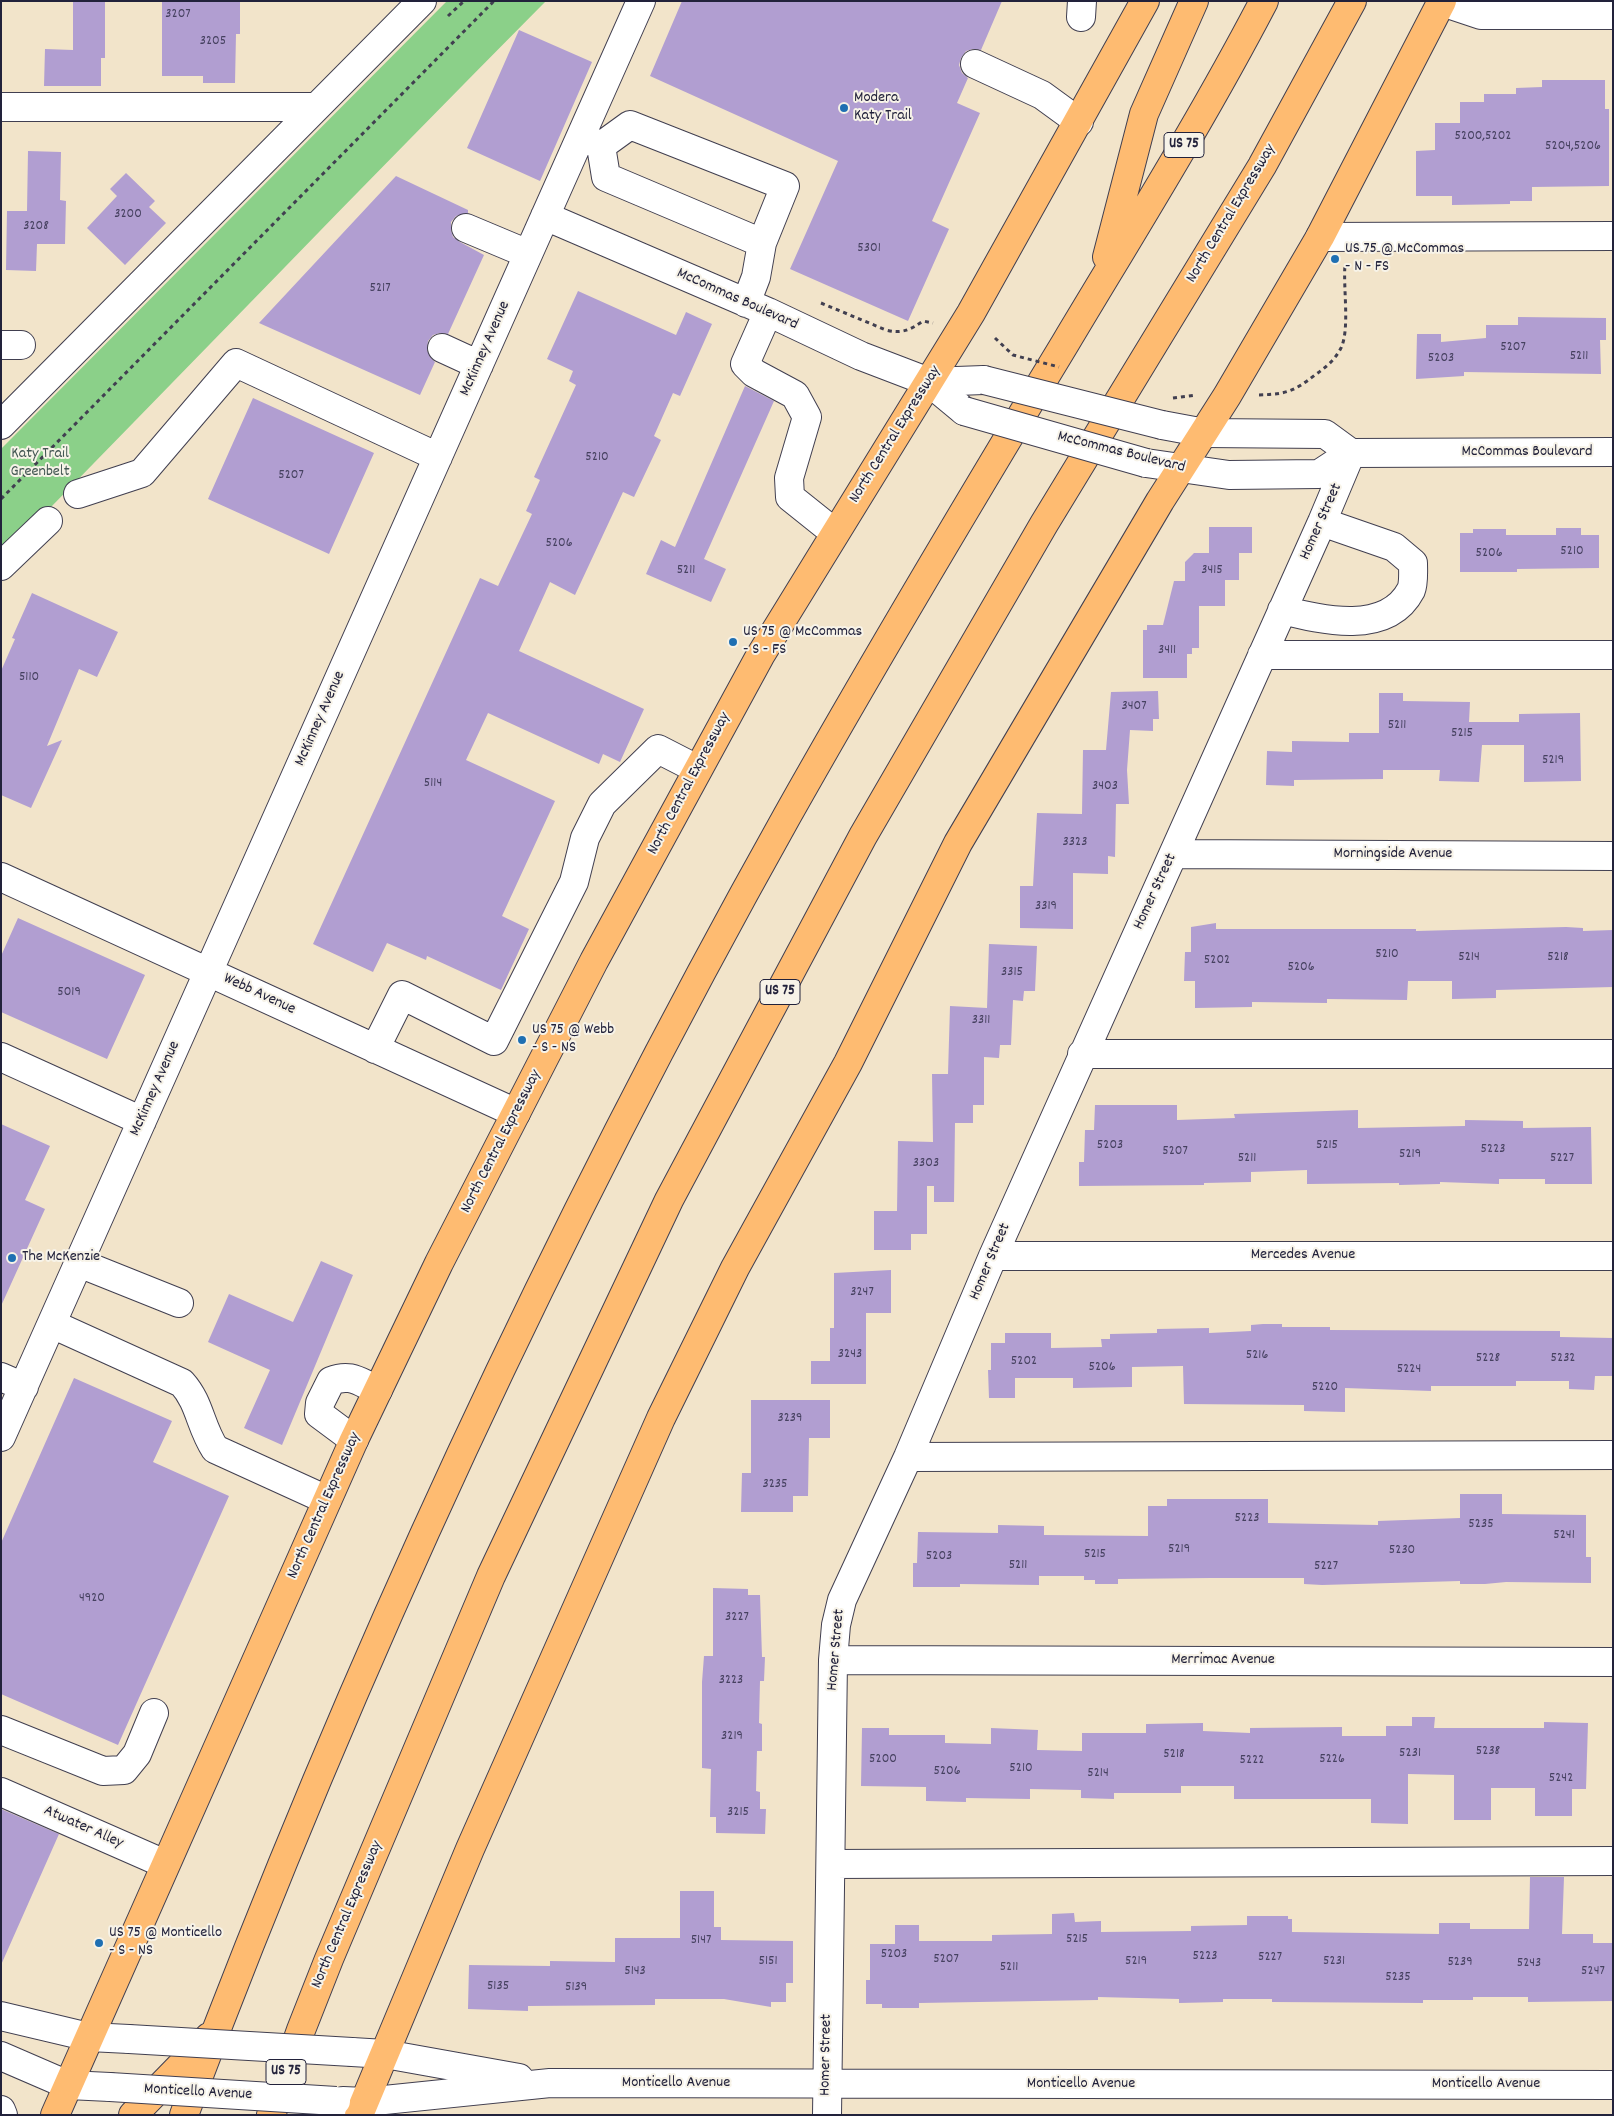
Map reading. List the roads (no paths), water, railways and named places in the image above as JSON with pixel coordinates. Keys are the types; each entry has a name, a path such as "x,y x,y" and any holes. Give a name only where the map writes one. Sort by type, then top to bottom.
{"main road":[{"name":"North Central Expressway","path":"55,2115 354,1440 439,1263 594,961 760,656 971,313 1145,1"},
{"path":"1099,286 1144,114 1194,1"},
{"name":"US 75","path":"184,2115 215,2031 330,1749 398,1594 488,1397 592,1186 686,1002 785,819 892,633 1207,104 1264,1"},
{"name":"North Central Expressway","path":"271,2115 329,1958 491,1576 669,1200 863,836 1049,516 1262,166 1352,1"},
{"path":"362,2108 470,1849 662,1418 735,1268 848,1063 958,843 1181,469 1205,433 1320,237 1442,2"},
{"path":"133,2115 215,2031"}],"street":[{"path":"1,425 422,1"},
{"name":"McKinney Avenue","path":"4,1426 13,1382 52,1324 528,254 546,216 591,141 641,1"},
{"path":"1442,2 1481,15 1613,15"},
{"path":"974,64 1042,95 1079,122"},
{"path":"1,107 316,106"},
{"path":"762,243 606,177 591,141 630,125 785,186 762,243 756,277 757,308 745,364 754,373 795,394 807,417 789,478 790,497 836,533"},
{"name":"McCommas Boulevard","path":"546,216 757,308 861,356 929,382 964,412 1146,463 1229,475 1319,474 1351,453 1613,452"},
{"path":"466,228 528,254"},
{"path":"1320,237 1613,236"},
{"path":"442,348 479,365"},
{"path":"78,494 142,473 236,362 438,457"},
{"name":"McCommas Boulevard","path":"929,382 984,380 1162,425 1205,433 1325,434 1351,453"},
{"name":"Homer Street","path":"827,2115 834,1660 836,1625 842,1600 908,1458 993,1256 1082,1054 1174,854 1351,453"},
{"path":"1,566 48,521"},
{"path":"1282,610 1320,619 1364,621 1396,609 1412,589 1413,563 1394,547 1322,522"},
{"path":"1262,655 1613,655"},
{"path":"375,1048 402,995 494,1042 574,882 585,838 602,804 658,749 697,769"},
{"name":"Morningside Avenue","path":"1174,854 1613,856"},
{"name":"Webb Avenue","path":"1,877 516,1114"},
{"path":"1082,1054 1613,1054"},
{"path":"1,1057 142,1120"},
{"name":"Mercedes Avenue","path":"993,1256 1613,1256"},
{"path":"79,1263 179,1303"},
{"path":"52,1324 182,1383 192,1394 206,1435 215,1449 327,1500"},
{"path":"354,1440 319,1414 320,1403 330,1381 342,1376 378,1390"},
{"path":"908,1458 1613,1455"},
{"name":"Merrimac Avenue","path":"834,1660 1613,1662"},
{"path":"1,1730 102,1771 124,1770 137,1754 154,1713"},
{"name":"Atwater Alley","path":"1,1792 165,1864"},
{"path":"831,1864 1613,1861"},
{"name":"Monticello Avenue","path":"1,2016 89,2037 385,2054 550,2083"},
{"name":"Monticello Avenue","path":"1,2056 68,2085 336,2101 362,2108 550,2083 1613,2085"},
{"path":"1,2110 3,2115"}],"place":[{"name":"Modera Katy Trail","path":"844,108"},
{"name":"US 75 @ McCommas - N - FS","path":"1335,259"},
{"name":"US 75 @ McCommas - S - FS","path":"733,642"},
{"name":"US 75 @ Webb - S - NS","path":"522,1040"},
{"name":"The McKenzie","path":"12,1258"},
{"name":"US 75 @ Monticello - S - NS","path":"99,1943"}],"park label":[{"name":"Katy Trail Greenbelt","path":"40,464"}]}
